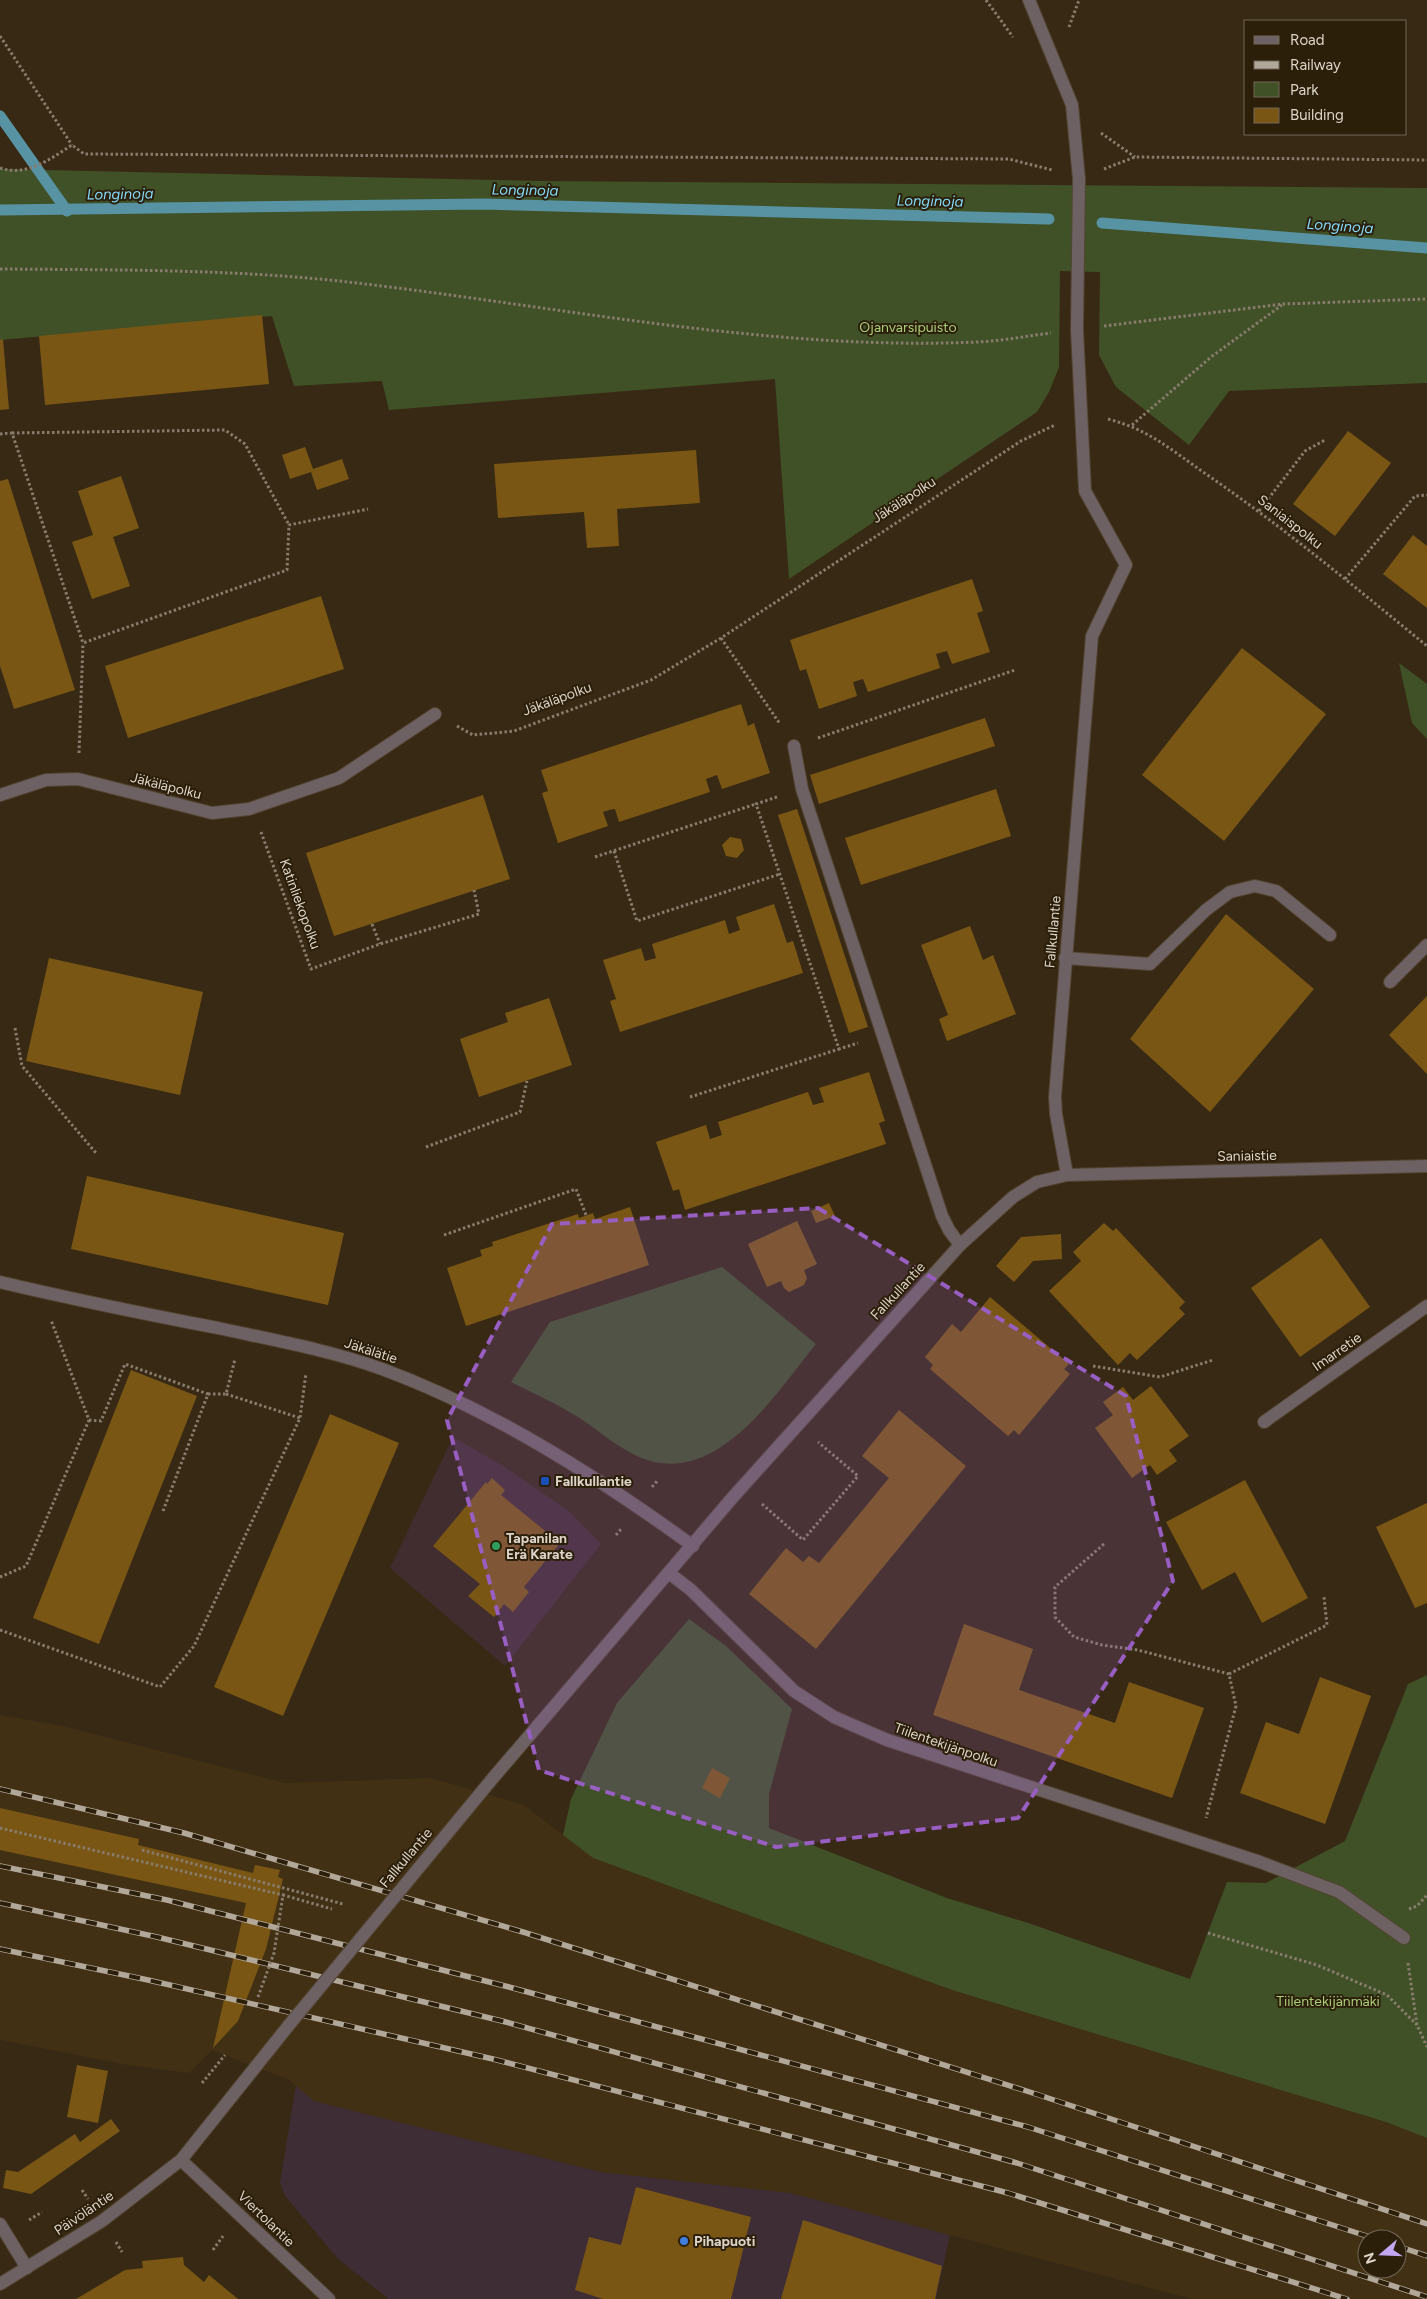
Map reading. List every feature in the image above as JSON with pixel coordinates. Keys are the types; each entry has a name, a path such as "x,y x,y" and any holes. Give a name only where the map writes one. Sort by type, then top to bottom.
{"street":[{"path":"1029,0 1072,105 1079,179 1077,330 1082,412"},
{"name":"Fallkullantie","path":"181,2160 357,1939 742,1487 798,1424 960,1245 1013,1197 1036,1182 1067,1175 1056,1114 1055,1097 1092,636 1126,565 1085,491 1082,412"},
{"name":"Jäkäläpolku","path":"0,795 46,780 78,780 212,813 249,810 340,778 435,714"},
{"path":"794,746 802,789 942,1216 960,1245"},
{"path":"1065,958 1150,964 1206,910 1230,892 1256,886 1276,892 1330,935"},
{"path":"1390,982 1427,946"},
{"name":"Saniaistie","path":"1067,1175 1427,1166"},
{"name":"Jäkälätie","path":"0,1282 58,1296 310,1347 382,1369 450,1397 619,1492 693,1546"},
{"name":"Imarretie","path":"1264,1422 1427,1306"},
{"name":"Tiilentekijänpolku","path":"669,1574 691,1590 794,1691 834,1716 887,1740 1014,1784 1260,1862 1339,1892 1404,1938"},
{"name":"Päivöläntie","path":"0,2284 102,2221 181,2160"},
{"name":"Viertolantie","path":"181,2160 329,2299"},
{"path":"0,2224 27,2268"}],"path":[{"path":"0,36 72,145 84,154 1009,159 1079,179 1135,157 1427,160"},
{"path":"0,168 7,171 29,169 45,162 72,145"},
{"path":"0,269 240,272 363,284 747,334 871,342 978,342 1283,304 1427,299"},
{"name":"Saniaispolku","path":"1283,304 1211,357 1132,425 1155,437 1259,511 1427,646"},
{"name":"Jäkäläpolku","path":"435,714 473,734 514,731 651,680 721,638 1021,441 1082,412"},
{"path":"0,434 225,430 245,444 288,525 287,570 83,643"},
{"path":"12,433 83,643 78,780"},
{"path":"1259,511 1305,451 1325,440"},
{"path":"1345,579 1415,496 1427,495"},
{"path":"288,525 368,509"},
{"path":"721,638 794,746 1014,670"},
{"path":"595,857 802,789"},
{"path":"756,804 839,1049"},
{"name":"Katinliekopolku","path":"249,810 268,849 312,969 380,944"},
{"path":"614,851 637,921 780,874"},
{"path":"372,924 380,944 479,914 474,890"},
{"path":"15,1028 22,1066 96,1153"},
{"path":"690,1097 883,1034"},
{"path":"426,1147 520,1112 527,1081"},
{"path":"444,1236 576,1189 586,1215"},
{"path":"0,1577 26,1566 89,1420 51,1318 58,1296"},
{"path":"226,1394 239,1333"},
{"path":"0,1630 160,1687 194,1646 300,1418 310,1347"},
{"path":"1093,1366 1160,1377 1213,1360"},
{"path":"89,1420 101,1420 125,1364 208,1394 226,1394 300,1418"},
{"path":"163,1511 208,1394"},
{"path":"742,1487 803,1540 858,1476 798,1424"},
{"path":"1104,1544 1055,1587 1055,1617 1074,1637 1102,1645 1138,1650 1229,1674 1327,1624 1324,1597"},
{"path":"1199,1842 1236,1706 1229,1674"},
{"path":"0,1828 283,1895 332,1909"},
{"path":"142,1850 343,1904"},
{"path":"258,1997 274,1952 283,1895"},
{"path":"1208,1933 1317,1965 1387,1995 1417,2025"},
{"path":"1404,1938 1417,2025 1427,2047"},
{"path":"202,2083 226,2055"}],"highlighted area":[{"path":"818,1208 1126,1396 1173,1581 1018,1818 776,1847 539,1770 447,1420 552,1224"}],"shaded area":[{"path":"453,1437 503,1466 569,1511 601,1544 505,1666 390,1568"},
{"path":"0,1715 63,1726 285,1783 431,1778 524,1805 593,1858 952,1990 1386,2122 1427,2138 1427,2299 1192,2299 791,2193 601,2172 314,2101 289,2080 212,2050 189,2073 128,2065 0,2040"},
{"path":"296,2085 314,2101 601,2172 791,2193 950,2235 936,2299 389,2299 339,2260 285,2196 280,2183"}],"green space":[{"name":"Ojanvarsipuisto","path":"0,169 541,181 1427,188 1427,383 1229,391 1189,445 1116,387 1099,355 1100,272 1060,271 1059,367 1049,392 1037,412 789,579 775,379 389,410 382,381 294,386 272,316 0,340"},
{"path":"1399,663 1427,684 1427,739 1412,723"},
{"path":"722,1267 816,1344 762,1410 741,1432 718,1449 693,1460 667,1464 639,1457 570,1412 511,1382 550,1322"},
{"name":"Tiilentekijänmäki","path":"689,1619 726,1646 792,1709 769,1794 769,1828 947,1898 1028,1923 1190,1979 1227,1882 1266,1883 1345,1841 1408,1684 1427,1675 1427,2138 1386,2122 952,1990 593,1858 563,1835 571,1799 617,1703"}],"building":[{"path":"262,315 269,384 45,405 39,336"},
{"path":"3,339 9,409 0,410 0,340"},
{"path":"1348,431 1391,463 1335,536 1293,504"},
{"path":"305,447 313,469 342,459 349,479 317,490 311,472 290,479 282,455"},
{"path":"696,450 700,503 617,509 619,546 587,548 584,512 498,518 494,464"},
{"path":"121,476 139,528 113,537 130,586 92,599 72,542 93,535 78,491"},
{"path":"8,479 75,690 14,709 0,666 0,481"},
{"path":"1413,535 1427,546 1427,608 1383,574"},
{"path":"972,579 983,611 977,613 990,652 952,664 947,651 936,654 940,668 868,692 863,679 853,682 857,696 819,709 806,669 800,671 790,640"},
{"path":"321,596 344,669 128,738 105,666"},
{"path":"1242,648 1326,714 1224,841 1142,775"},
{"path":"741,704 748,726 754,723 770,773 722,789 717,775 706,779 710,792 619,822 615,809 609,810 603,812 608,826 558,843 542,793 548,791 541,770"},
{"path":"985,718 995,746 819,804 810,775"},
{"path":"996,789 1011,836 861,885 845,838"},
{"path":"483,795 510,879 334,936 306,853"},
{"path":"797,809 868,1027 849,1033 778,815"},
{"path":"730,837 741,839 744,850 737,858 726,856 722,845"},
{"path":"774,904 787,943 793,941 803,973 620,1032 610,1001 616,999 603,960 641,948 645,961 656,958 652,944 725,920 729,934 740,930 736,917"},
{"path":"1226,914 1314,989 1210,1112 1130,1039"},
{"path":"970,926 983,960 993,955 1016,1014 947,1041 939,1019 948,1015 921,945"},
{"path":"49,958 203,992 180,1095 26,1061"},
{"path":"1427,996 1427,1074 1389,1035"},
{"path":"549,998 572,1065 479,1097 460,1039 508,1022 505,1013"},
{"path":"869,1072 885,1121 879,1123 886,1144 685,1210 679,1189 673,1191 656,1142 706,1125 710,1139 722,1135 718,1122 808,1092 813,1105 824,1102 819,1088"},
{"path":"87,1176 344,1233 328,1305 71,1249"},
{"path":"829,1203 835,1216 816,1223 811,1211"},
{"path":"630,1207 649,1265 466,1326 447,1268 482,1256 480,1250 493,1246 492,1242 578,1214 579,1218 593,1213 595,1219"},
{"path":"797,1221 817,1264 804,1270 807,1278 804,1285 789,1292 784,1288 781,1281 767,1287 748,1244"},
{"path":"1104,1223 1113,1231 1116,1228 1185,1302 1179,1308 1185,1314 1137,1360 1130,1353 1118,1365 1049,1291 1081,1261 1073,1252"},
{"path":"1061,1234 1062,1259 1033,1261 1014,1282 996,1266 1021,1237"},
{"path":"1321,1238 1370,1307 1300,1357 1251,1288"},
{"path":"990,1297 1069,1364 1064,1369 1070,1374 1019,1435 1014,1430 1008,1436 930,1369 933,1365 925,1357 952,1324 961,1332"},
{"path":"131,1370 197,1396 99,1644 33,1618"},
{"path":"1151,1386 1189,1436 1169,1450 1177,1461 1157,1475 1150,1465 1132,1478 1095,1428 1113,1415 1103,1402 1123,1387 1133,1400"},
{"path":"899,1410 966,1466 816,1649 749,1594 786,1548 803,1562 809,1556 819,1563 889,1478 862,1456"},
{"path":"330,1414 399,1443 283,1716 214,1687"},
{"path":"492,1478 505,1490 501,1495 560,1543 524,1587 529,1592 513,1612 504,1604 494,1617 468,1596 480,1584 433,1546 486,1482 487,1484"},
{"path":"1245,1480 1308,1598 1262,1623 1235,1572 1202,1590 1166,1522"},
{"path":"1427,1503 1427,1603 1415,1608 1376,1527"},
{"path":"964,1624 1033,1649 1019,1690 1115,1723 1129,1682 1204,1708 1172,1798 933,1715"},
{"path":"1320,1677 1371,1696 1325,1824 1240,1793 1266,1722 1299,1734"},
{"path":"712,1768 730,1778 720,1798 702,1788"},
{"path":"0,1808 139,1839 138,1845 253,1873 255,1865 280,1870 278,1877 283,1879 266,1949 238,2021 213,2048 246,1903 0,1850"},
{"path":"77,2065 108,2071 98,2123 67,2117"},
{"path":"111,2119 120,2131 31,2194 3,2188 6,2170 18,2172 75,2134 80,2142"},
{"name":"Pihapuoti","path":"636,2187 751,2217 731,2299 603,2299 575,2290 589,2237 621,2245"},
{"path":"803,2220 942,2266 935,2299 781,2299"},
{"path":"183,2257 184,2265 204,2282 209,2275 238,2299 76,2299 125,2270 143,2268 142,2261"}],"waterway":[{"path":"0,116 67,211"},
{"name":"Longinoja","path":"0,210 484,204 1049,219"},
{"name":"Longinoja","path":"1102,223 1427,248"}],"railway":[{"path":"0,1789 184,1833 523,1932 1039,2095 1427,2224"},
{"path":"0,1866 167,1900 509,1987 1028,2127 1357,2233"},
{"path":"0,1903 157,1937 502,2021 1017,2163 1427,2297"},
{"path":"0,1949 148,1980 493,2059 1008,2193 1347,2299"},
{"path":"1407,2249 1427,2256"}],"place":[{"name":"Fallkullantie","path":"545,1481"},
{"name":"Tapanilan Erä Karate","path":"496,1546"},
{"name":"Pihapuoti","path":"684,2241"}]}
